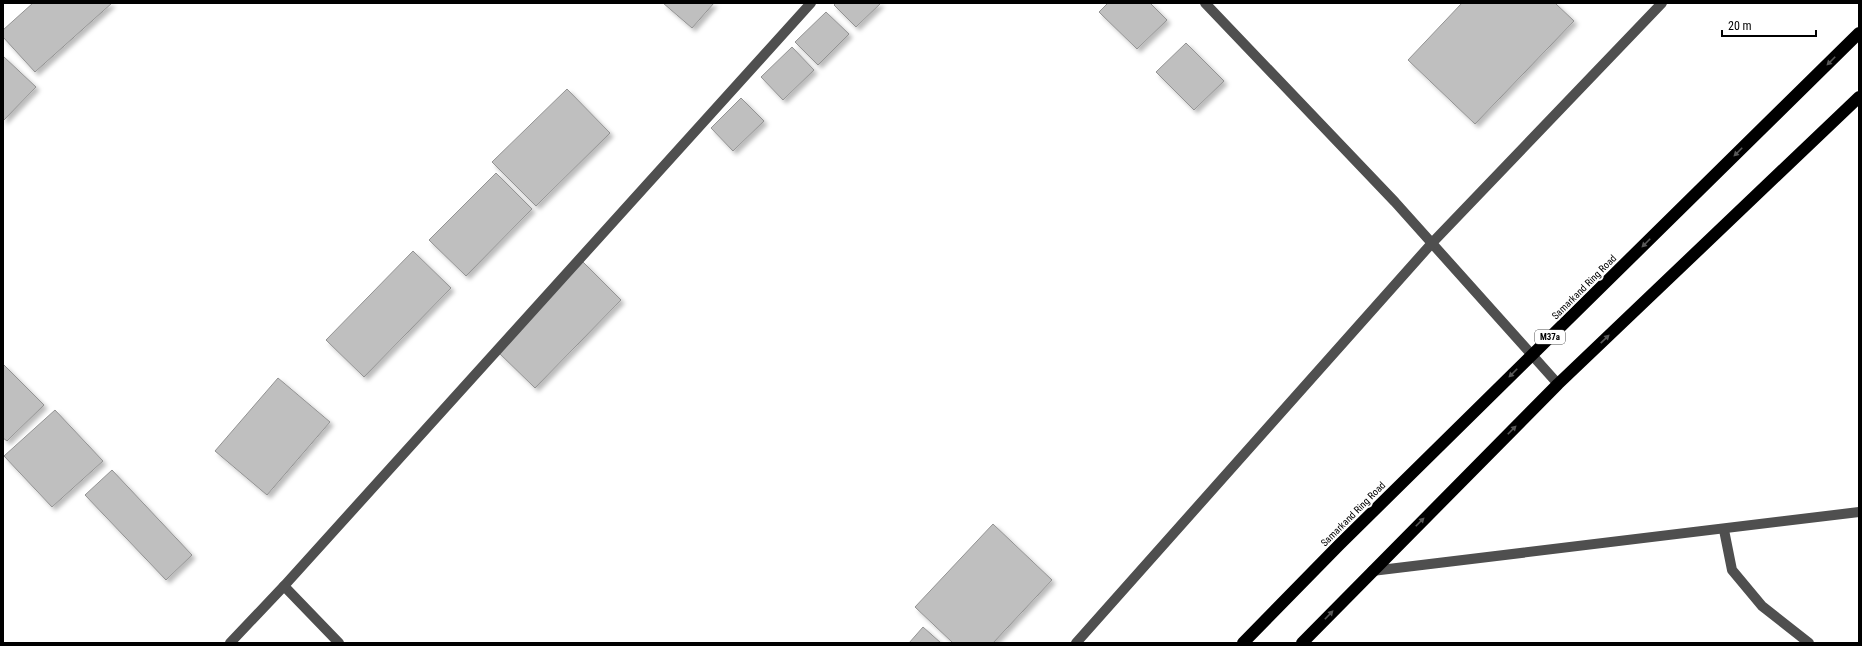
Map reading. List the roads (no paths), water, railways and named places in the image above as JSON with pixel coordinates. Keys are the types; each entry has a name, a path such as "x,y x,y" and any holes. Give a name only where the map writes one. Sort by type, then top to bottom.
{"highway":[{"name":"Samarkand Ring Road","path":"1243,643 1339,545 1859,33"},
{"path":"1302,643 1558,384 1859,97"}],"street":[{"path":"230,643 284,586 811,3"},
{"path":"1205,3 1395,202 1558,384"},
{"path":"1076,643 1432,243 1662,3"},
{"path":"1372,571 1724,530 1859,512"},
{"path":"1724,530 1732,570 1762,606 1809,643"},
{"path":"284,586 339,643"}]}
